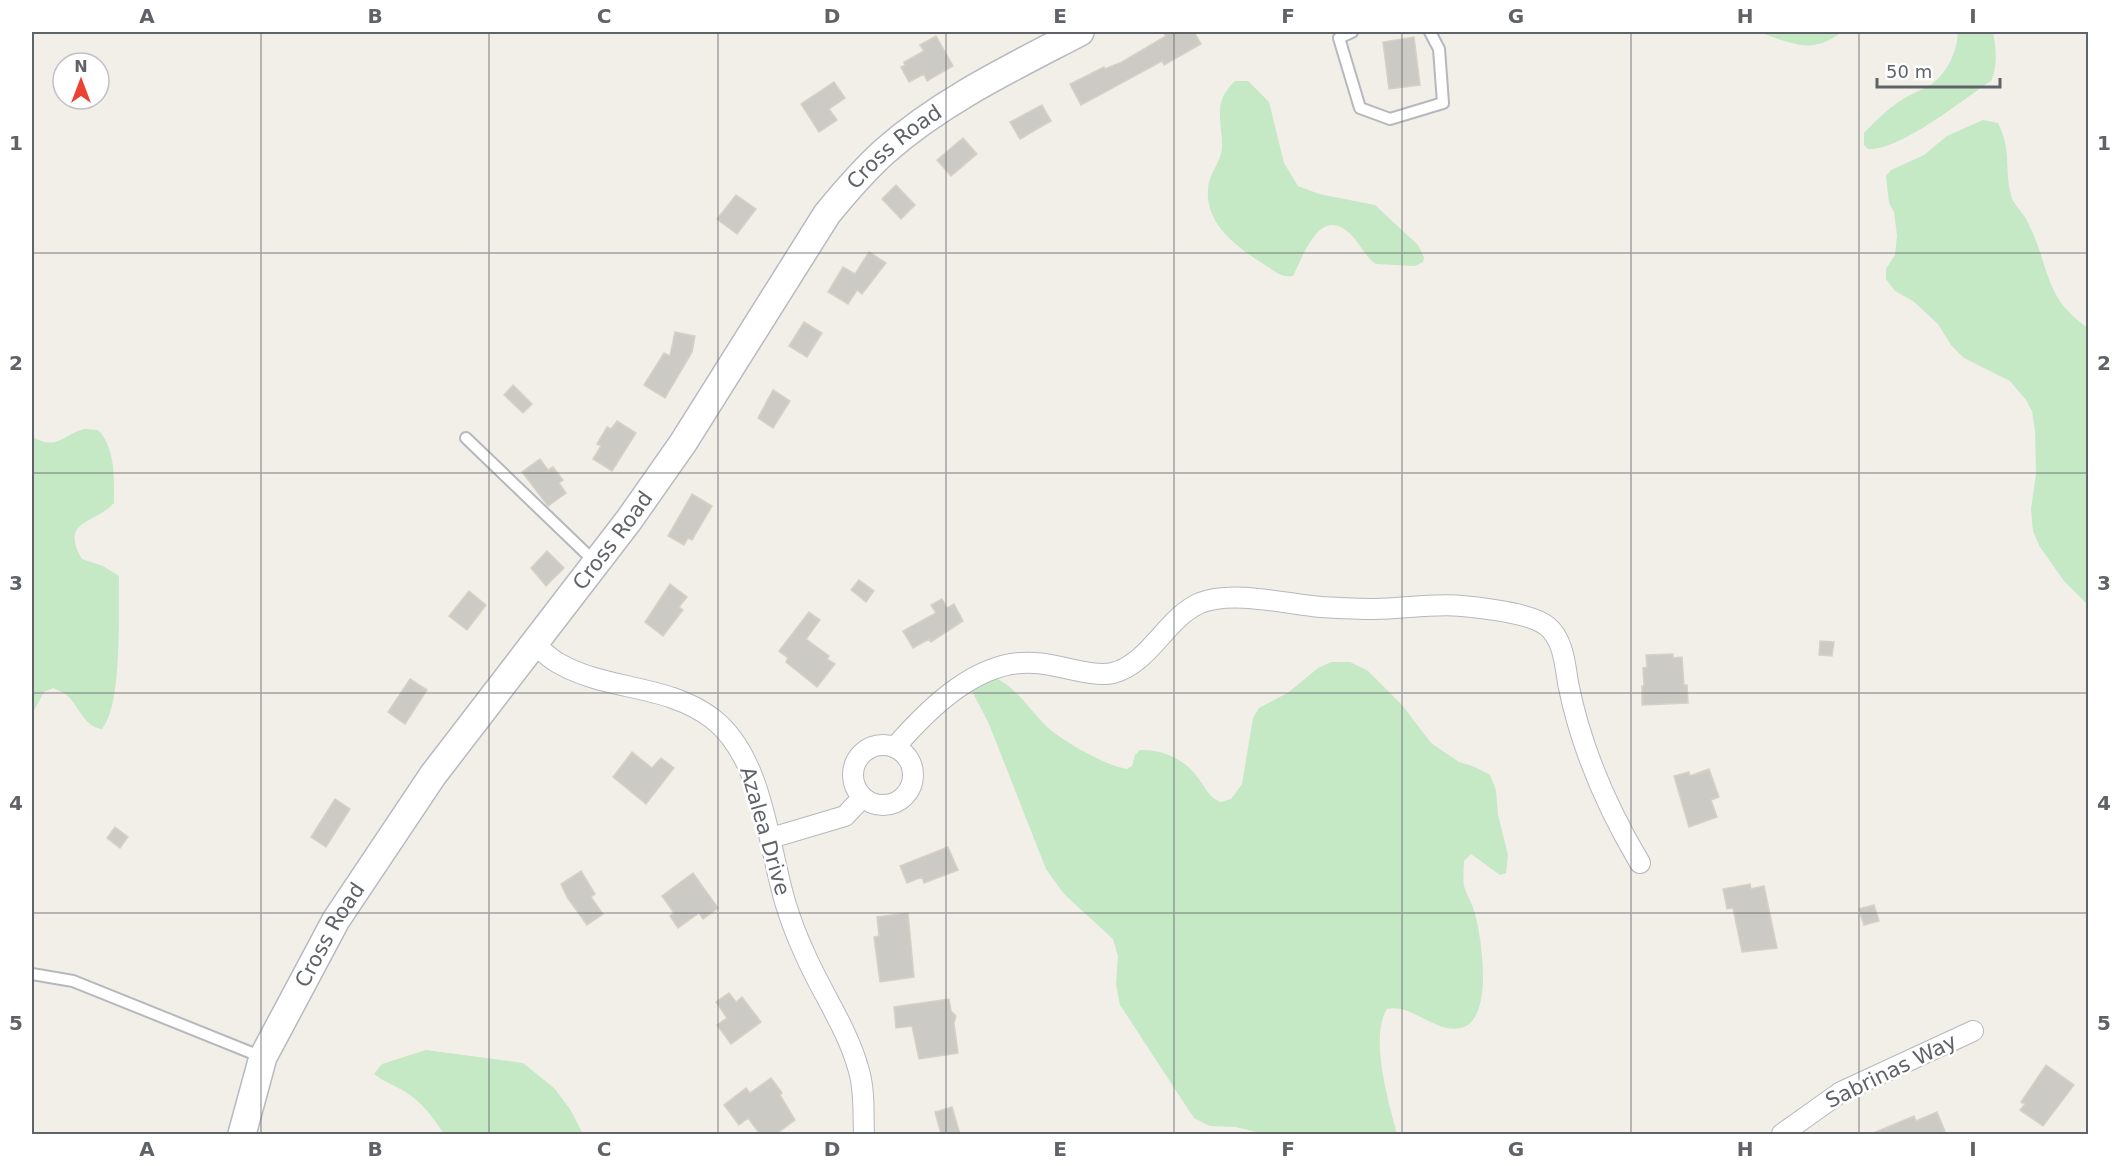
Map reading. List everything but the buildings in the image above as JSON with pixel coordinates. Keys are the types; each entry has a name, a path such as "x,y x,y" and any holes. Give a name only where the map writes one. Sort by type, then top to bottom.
{"street":[{"name":"Cross Road","path":"242,1134 263,1057 336,920 433,775 535,645 683,443 826,214 854,181 885,151 923,120 971,90 1080,32"},
{"path":"895,747 921,717 958,689 992,668 1036,663 1099,673 1114,673 1137,659 1184,612 1202,602 1258,599 1322,607 1377,609 1437,604 1492,610 1545,624 1558,637 1575,719 1593,773 1619,827 1640,863"},
{"name":"Azalea Drive","path":"535,645 560,664 598,679 686,701 713,719 738,747 754,785 771,838 786,905 804,954 846,1035 860,1072 864,1134"},
{"path":"876,745 895,747 910,761 913,782 909,791 892,804 882,806 862,798 853,782 855,762 860,754 876,745"},
{"path":"771,838 845,816 862,798"},
{"name":"Sabrinas Way","path":"1782,1134 1841,1092 1973,1031"}],"lane":[{"path":"1352,32 1340,38 1360,108 1390,120 1443,103 1439,49 1430,32"},
{"path":"466,438 596,563"},
{"path":"32,974 73,981 263,1057"}],"green space":[{"path":"1759,32 1842,32 1821,43 1802,45"},
{"path":"1958,32 1993,32 1996,57 1991,81 1931,123 1897,142 1868,149 1864,145 1864,133 1887,111 1906,97 1932,84 1943,73 1954,54"},
{"path":"1235,81 1248,81 1269,102 1284,163 1298,186 1319,194 1375,205 1418,245 1424,257 1423,262 1415,266 1376,264 1343,228 1333,225 1324,227 1316,234 1309,243 1293,276 1285,276 1254,258 1225,234 1212,213 1208,201 1208,188 1222,151 1220,111 1223,96"},
{"path":"1983,120 1998,123 2005,142 2012,199 2028,223 2055,293 2073,316 2088,328 2088,605 2064,581 2040,547 2033,531 2031,509 2036,474 2035,431 2032,411 2026,400 2010,381 1964,358 1951,345 1938,324 1913,301 1895,291 1886,279 1886,269 1895,255 1897,235 1894,212 1889,203 1886,176 1891,170 1924,155 1947,136"},
{"path":"85,429 98,430 104,437 111,455 114,475 114,503 82,524 75,537 82,559 103,566 119,576 116,679 109,717 102,729 90,724 67,695 53,688 44,692 32,714 32,437 41,441 54,442"},
{"path":"1331,662 1350,662 1368,671 1402,705 1431,743 1459,762 1490,775 1496,790 1498,815 1508,855 1506,873 1500,875 1471,854 1464,861 1463,879 1475,914 1480,941 1482,995 1478,1010 1471,1022 1461,1028 1442,1027 1405,1010 1387,1009 1382,1021 1380,1053 1397,1134 1264,1134 1236,1127 1210,1126 1194,1118 1120,1005 1116,984 1118,956 1113,939 1064,894 1046,869 989,724 972,691 971,676 994,677 1004,683 1061,738 1107,763 1127,769 1132,766 1135,755 1140,750 1156,751 1177,759 1190,768 1206,790 1221,802 1231,799 1242,784 1253,718 1259,708 1289,692 1318,668"},
{"path":"426,1050 523,1063 554,1088 570,1109 583,1134 444,1134 422,1105 404,1091 374,1074 382,1064"}]}
